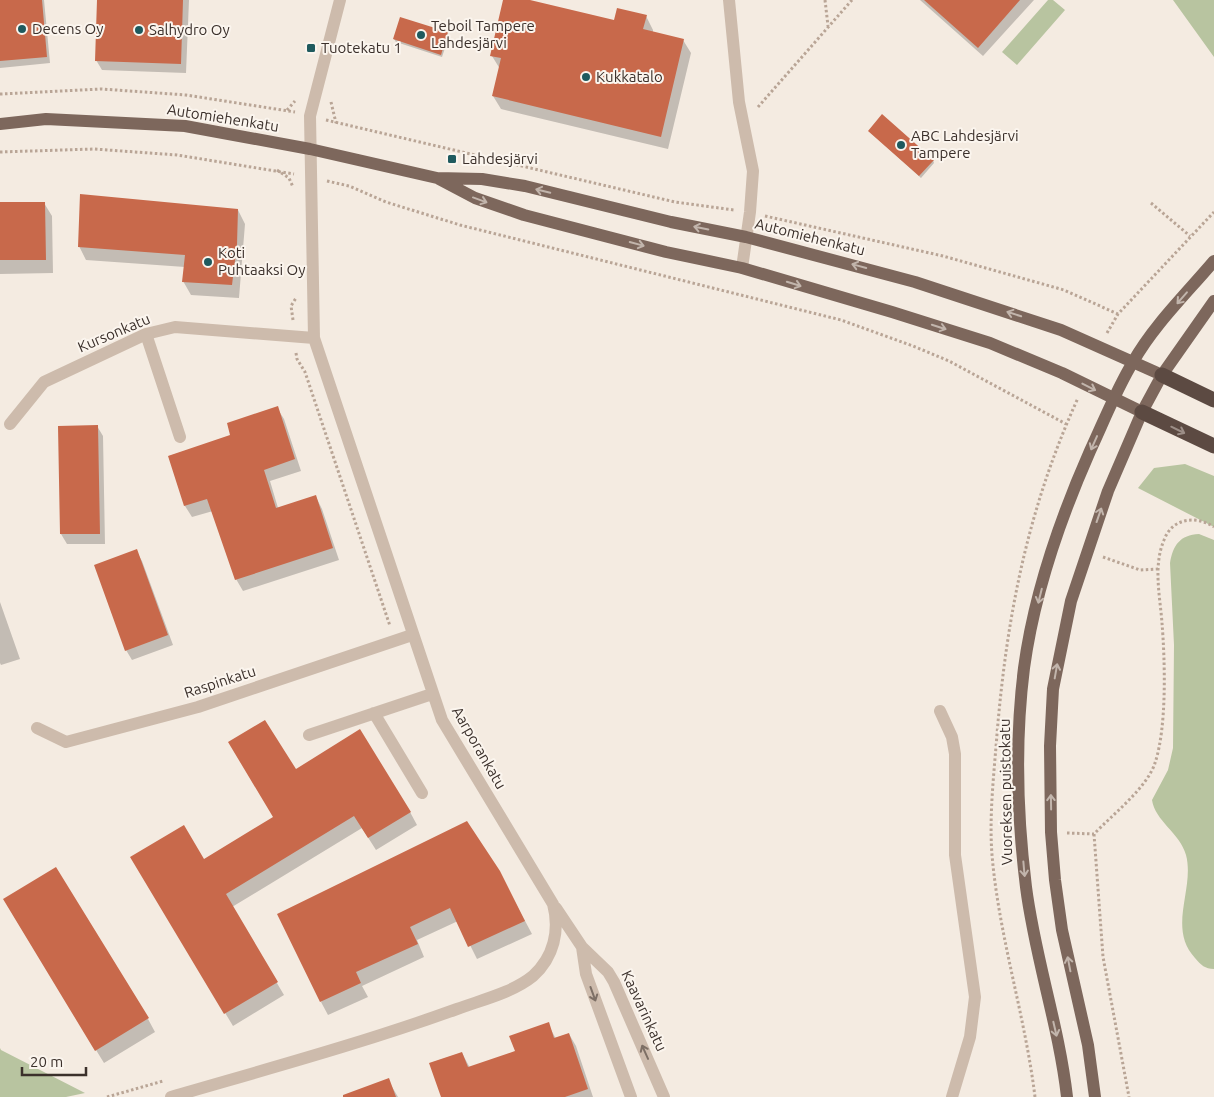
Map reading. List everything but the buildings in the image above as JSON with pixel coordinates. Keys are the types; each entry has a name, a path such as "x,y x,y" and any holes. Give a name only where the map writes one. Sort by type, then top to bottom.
{"highway":[{"path":"1162,375 1214,400"},
{"path":"1142,412 1214,446"}],"main road":[{"name":"Automiehenkatu","path":"0,124 46,119 143,122 185,126 310,149 437,178 482,179 525,186 671,222 746,237 915,282 1060,330 1162,375"},
{"name":"Automiehenkatu","path":"437,178 475,198 524,215 666,252 742,268 990,343 1062,373 1142,412"},
{"name":"Vuoreksen puistokatu","path":"1067,1097 1063,1066 1034,937 1026,887 1020,810 1020,716 1024,667 1032,628 1057,537 1079,478 1113,398 1133,361 1153,332 1214,261"},
{"path":"1095,1097 1088,1045 1062,930 1051,832 1050,719 1053,689 1071,601 1108,491 1142,412 1162,375 1214,301"}],"street":[{"name":"Aarporankatu","path":"171,1097 398,1030 515,987 534,975 548,958 557,926 554,904 442,720 314,338 310,116 340,0"},
{"path":"729,0 741,113 752,172 750,212 742,268"},
{"name":"Kursonkatu","path":"10,424 44,382 146,334 174,327 314,338"},
{"path":"146,334 180,437"},
{"name":"Raspinkatu","path":"37,728 66,742 198,708 412,635"},
{"path":"309,735 432,694"},
{"path":"940,711 952,737 955,754 955,855 975,997 970,1037 952,1097"},
{"path":"374,713 422,793"},
{"name":"Kaavarinkatu","path":"554,904 582,946 608,972 614,982 664,1097"},
{"name":"Kaavarinkatu","path":"582,946 586,974 631,1097"}],"path":[{"path":"825,0 828,27"},
{"path":"741,113 754,111 851,0"},
{"path":"0,94 102,90 186,95 310,116 675,202 750,212 943,256 1064,290 1118,314 1214,212"},
{"path":"0,152 94,149 177,155 277,170 349,186 386,202 460,225 841,320 913,346 1002,388 1017,399 1066,424 1036,506 1024,550"},
{"path":"1151,203 1190,236"},
{"path":"1051,832 1094,834 1145,782 1155,763 1160,744 1164,676 1158,569 1164,538 1173,526 1190,519 1200,520 1214,527"},
{"path":"1086,552 1140,570 1158,569"},
{"path":"1094,834 1103,957 1129,1097"}],"green space":[{"path":"1048,0 1053,0 1065,10 1017,65 1002,52"},
{"path":"1173,0 1214,0 1214,57"},
{"path":"1185,464 1214,476 1214,527 1138,488 1154,468"},
{"path":"1199,534 1214,540 1214,969 1201,965 1187,946 1183,934 1182,921 1188,868 1186,855 1179,840 1162,821 1152,800 1168,770 1173,748 1174,645 1170,563 1178,542 1187,536"},
{"path":"0,1048 85,1093 66,1097 0,1097"}],"place":[{"name":"Decens Oy","path":"22,29"},
{"name":"Salhydro Oy","path":"139,30"},
{"name":"Teboil Tampere Lahdesjärvi","path":"421,35"},
{"name":"Tuotekatu 1","path":"311,48"},
{"name":"Kukkatalo","path":"586,77"},
{"name":"ABC Lahdesjärvi Tampere","path":"901,145"},
{"name":"Lahdesjärvi","path":"452,159"},
{"name":"Koti Puhtaaksi Oy","path":"208,262"}]}
